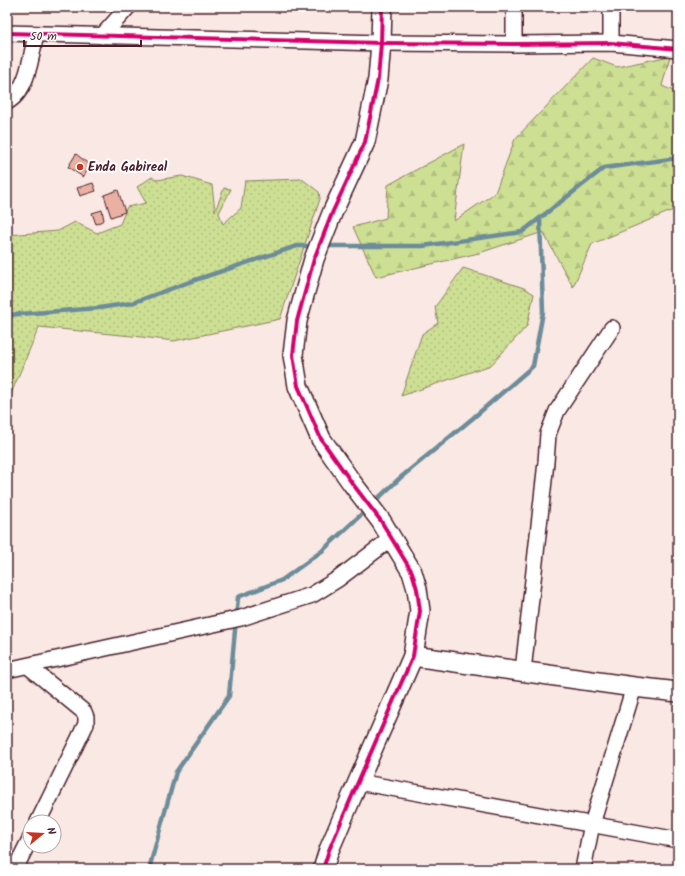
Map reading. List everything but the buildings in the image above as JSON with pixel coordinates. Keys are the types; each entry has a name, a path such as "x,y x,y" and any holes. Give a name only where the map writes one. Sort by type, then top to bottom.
{"street":[{"path":"102,36 128,7"},
{"path":"323,869 329,850 413,656 420,611 417,589 412,572 381,521 321,439 298,386 293,355 297,321 314,259 365,142 378,79 382,7"},
{"path":"514,7 514,44"},
{"path":"611,7 612,43"},
{"path":"7,33 381,43 612,43 678,49"},
{"path":"7,102 20,91 24,83 36,34"},
{"path":"523,671 548,434 557,411 612,328"},
{"path":"7,670 240,618 312,595 338,579 392,538"},
{"path":"413,656 678,692"},
{"path":"28,666 84,712 86,717 86,724 79,740 42,814"},
{"path":"584,869 592,824 634,687"},
{"path":"358,782 678,840"},
{"path":"15,869 22,854"}],"green space":[{"path":"670,56 662,86 678,93 678,208 592,244 573,287 543,232 479,253 376,277 353,227 386,218 388,185 464,144 454,221 495,193 515,139 593,58 617,67"},
{"path":"182,176 212,185 215,211 224,188 231,189 219,213 223,224 241,208 245,181 302,179 319,192 320,199 280,319 174,341 39,327 7,401 7,235 58,231 75,222 97,233 120,224 127,207 146,203 137,187 152,177 157,180"},
{"path":"463,268 524,288 534,294 527,326 491,365 401,396 422,334 438,323 435,307"}],"waterway":[{"path":"324,246 423,246 522,232 604,168 678,158"},
{"path":"373,503 400,478 533,366 543,312 540,218"},
{"path":"7,315 99,308 132,303 192,281 297,246 315,246"},
{"path":"149,869 176,772 229,696 238,597 282,580 322,551 366,510"}],"cycle path":[{"path":"323,869 329,850 413,656 420,611 417,589 412,572 381,521 321,439 298,386 293,355 297,321 314,259 333,211 365,142 378,79 382,7"},
{"path":"7,33 381,43 611,43 678,49"}],"place":[{"name":"Enda Gabireal","path":"80,167"}]}
